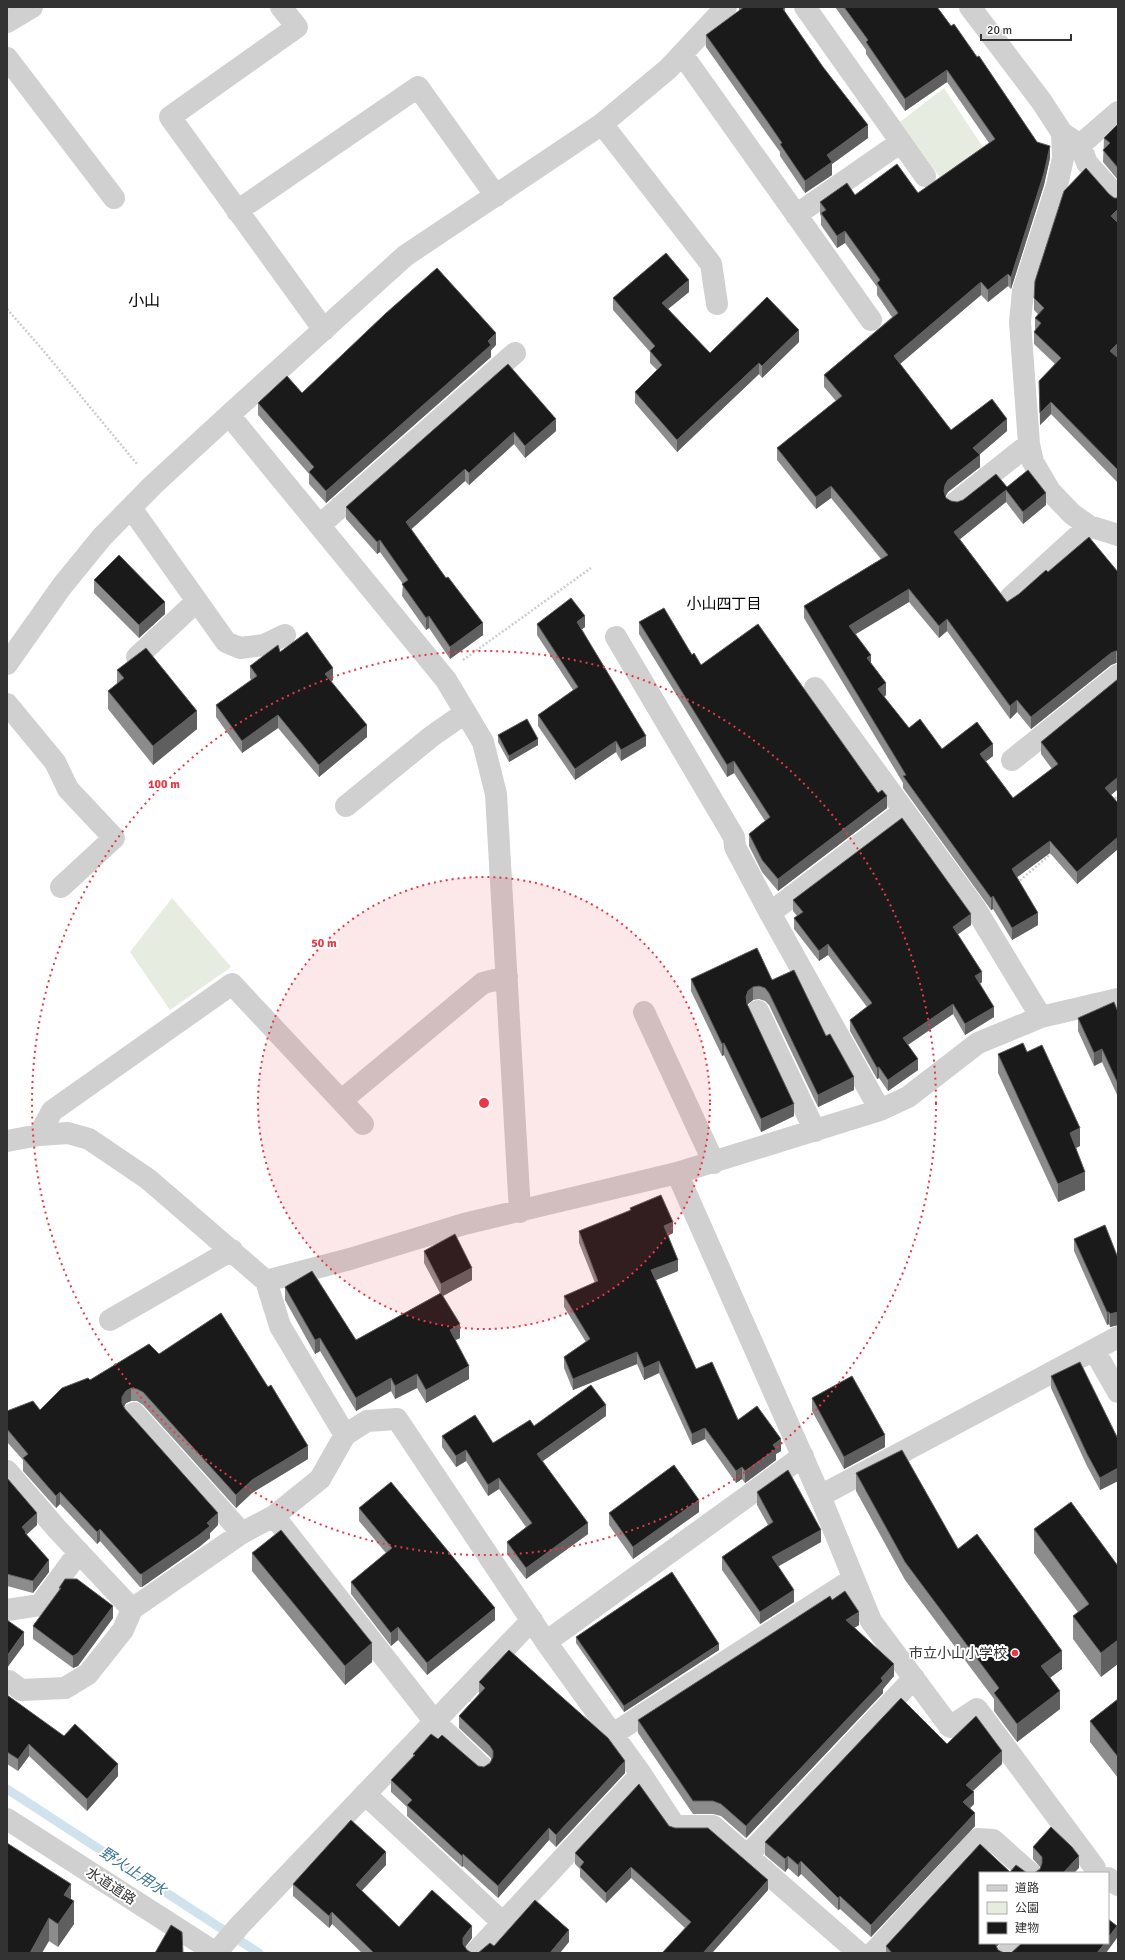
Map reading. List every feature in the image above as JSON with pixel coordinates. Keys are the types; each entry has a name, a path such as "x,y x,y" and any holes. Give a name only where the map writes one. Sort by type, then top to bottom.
{"street":[{"path":"7,22 32,7"},
{"path":"282,7 296,26 170,117 324,330"},
{"path":"806,7 925,176"},
{"path":"970,7 1042,102 1062,134 1080,145 1087,163 1118,198"},
{"path":"7,664 62,586 102,537 153,485 229,415 405,256 602,124 668,69 725,8"},
{"path":"682,54 870,320"},
{"path":"7,58 114,198"},
{"path":"237,211 418,87 496,196"},
{"path":"1080,145 1118,112"},
{"path":"602,124 711,264 717,304"},
{"path":"1062,134 1063,158 1023,291 1020,322 1029,444 1033,462 1050,491 1072,514 1089,526 1118,535"},
{"path":"796,215 901,142"},
{"path":"320,525 515,353"},
{"path":"229,415 442,675 482,742 496,794 520,1212"},
{"path":"956,502 1029,444"},
{"path":"131,508 226,642 240,648 264,645 285,634"},
{"path":"1011,597 1089,526"},
{"path":"137,657 197,601"},
{"path":"616,638 734,837 736,847 770,913 880,1110"},
{"path":"1012,760 1118,675"},
{"path":"815,688 975,908 1041,1017"},
{"path":"7,704 55,762 68,789 114,838 61,887"},
{"path":"346,806 432,736 465,713"},
{"path":"770,913 904,811"},
{"path":"342,1100 483,984 507,977"},
{"path":"39,1135 52,1111 232,984 363,1124"},
{"path":"266,1280 350,1259 464,1224 520,1212 677,1173 880,1110 908,1097 978,1043 1041,1017 1118,999"},
{"path":"758,1011 815,1131"},
{"path":"644,1012 714,1162"},
{"path":"7,1141 39,1135 68,1133 89,1139 148,1179 232,1250 266,1280 280,1326 345,1435"},
{"path":"677,1173 803,1456 871,1620 950,1727 977,1709 1097,1872"},
{"path":"110,1320 232,1250"},
{"path":"820,1496 1118,1337"},
{"path":"1094,1350 1118,1392"},
{"path":"134,1413 242,1534"},
{"path":"7,1684 9,1682 22,1690 65,1688 88,1674 123,1630 132,1609 242,1534 274,1516 320,1479 345,1435 367,1421 397,1419 546,1642 641,1774 675,1826 713,1826 859,1953"},
{"path":"546,1642 803,1456"},
{"path":"7,1471 132,1609"},
{"path":"274,1516 435,1722 481,1766"},
{"path":"7,1610 40,1605 79,1552"},
{"path":"612,1734 853,1579"},
{"path":"224,1943 532,1620"},
{"path":"748,1855 914,1678"},
{"path":"475,1953 502,1922 641,1774"},
{"path":"365,1794 502,1922"},
{"name":"水道道路","path":"7,1819 224,1943"},
{"path":"873,1953 978,1840 993,1840 1029,1872"},
{"path":"1109,1880 1118,1885"},
{"path":"1006,1953 1015,1944"}],"path":[{"path":"7,309 42,349 153,485"},
{"path":"442,675 591,568"},
{"path":"1106,806 1118,796"},
{"path":"1016,884 1058,848"}],"green space":[{"path":"944,88 986,152 944,183 900,122"},
{"path":"172,898 231,967 170,1010 130,952"}],"building":[{"path":"744,7 785,7 783,9 823,67 868,125 827,155 832,162 805,181 780,144 782,143 706,35"},
{"path":"844,7 937,7 951,26 954,24 977,57 979,56 1037,142 1050,146 1044,173 1011,277 1008,274 988,290 981,282 894,356 951,430 992,399 1007,419 973,448 980,455 948,480 944,491 946,498 957,502 963,500 996,474 1007,487 1028,470 1046,493 1023,512 1006,490 954,532 1007,602 1019,594 1046,570 1048,572 1089,537 1118,572 1118,651 1111,653 1031,717 1017,700 1010,706 947,619 939,626 909,589 849,626 871,655 867,658 886,683 878,689 909,728 920,719 942,749 977,722 993,744 980,754 1013,798 1058,764 1041,742 1118,679 1118,777 1105,788 1118,803 1118,837 1077,872 1050,841 1012,869 1038,913 1012,928 993,896 991,898 903,776 906,775 804,606 888,555 831,486 816,497 777,448 842,396 824,375 898,313 877,283 880,280 845,231 837,236 821,213 826,210 820,202 847,183 855,195 897,164 918,193 995,139 947,70 905,99 866,42 868,40"},
{"path":"1118,124 1118,168 1103,150 1110,143 1104,138"},
{"path":"1086,168 1109,194 1114,198 1118,198 1118,209 1111,216 1118,223 1118,343 1110,351 1118,358 1118,470 1051,402 1040,413 1039,381 1061,358 1034,332 1041,323 1035,318 1044,308 1034,298 1035,281 1064,191"},
{"path":"666,253 689,280 662,303 710,353 767,297 799,330 762,366 759,363 677,440 635,392 662,365 650,351 655,346 613,298"},
{"path":"437,268 496,333 488,341 491,345 326,491 309,472 314,467 258,403 287,376 302,393 385,314"},
{"path":"508,364 556,419 525,446 514,432 469,473 465,469 406,522 446,578 448,577 483,623 450,647 429,616 426,618 402,584 408,580 380,540 377,542 346,507"},
{"path":"119,555 165,602 139,625 94,580"},
{"path":"571,598 585,616 577,622 646,736 621,750 616,741 575,769 538,715 578,687 537,624"},
{"path":"664,608 692,655 694,653 701,665 758,624 878,793 882,790 887,796 778,879 762,860 749,834 770,817 734,761 727,765 639,622"},
{"path":"307,632 333,668 325,674 367,725 319,765 278,715 242,741 216,705 257,676 250,666 278,645 280,652"},
{"path":"146,648 197,711 153,746 108,691 124,678 117,670"},
{"path":"527,719 538,739 509,756 498,735"},
{"path":"902,818 971,914 953,927 982,972 975,976 994,1007 965,1024 953,1004 903,1038 918,1059 888,1080 879,1067 877,1068 850,1020 872,1003 828,944 819,951 794,918 803,912 793,900"},
{"path":"757,948 772,980 794,970 826,1036 830,1034 854,1077 818,1095 769,993 765,988 759,986 753,987 748,991 746,997 747,1004 794,1104 761,1119 724,1043 722,1044 691,979"},
{"path":"1114,1002 1118,1012 1118,1084 1102,1049 1094,1053 1078,1018"},
{"path":"1023,1043 1027,1052 1042,1045 1080,1128 1070,1133 1085,1172 1058,1184 998,1054"},
{"path":"661,1195 673,1222 664,1226 678,1260 651,1270 696,1369 712,1362 738,1420 757,1406 781,1439 773,1445 776,1449 745,1471 742,1467 736,1471 705,1428 692,1434 659,1361 644,1368 637,1352 573,1379 564,1357 590,1339 564,1296 598,1281 579,1231 631,1210 630,1208"},
{"path":"1105,1225 1118,1258 1118,1312 1110,1314 1107,1312 1074,1239"},
{"path":"455,1234 472,1268 441,1284 424,1251"},
{"path":"312,1271 356,1340 441,1293 460,1324 450,1330 469,1366 426,1390 417,1374 395,1386 391,1378 356,1398 320,1338 315,1340 285,1287"},
{"path":"221,1313 268,1387 271,1385 308,1446 252,1480 236,1495 143,1392 131,1388 126,1391 122,1397 122,1403 125,1409 218,1513 207,1523 210,1526 199,1535 140,1574 100,1529 97,1532 60,1492 56,1496 23,1458 28,1454 7,1429 7,1411 33,1401 40,1410 62,1388 88,1378 90,1380 149,1344 159,1354"},
{"path":"1080,1362 1118,1439 1118,1468 1100,1478 1087,1454 1051,1376"},
{"path":"852,1376 885,1435 844,1457 812,1398"},
{"path":"591,1385 606,1405 537,1454 588,1523 526,1568 507,1542 532,1523 499,1478 488,1485 466,1450 456,1456 442,1436 475,1415 493,1443 530,1420 534,1426"},
{"path":"902,1450 958,1549 977,1534 1062,1651 1041,1666 1060,1691 1017,1724 994,1693 999,1688 905,1562 856,1473"},
{"path":"674,1465 699,1500 633,1547 609,1513"},
{"path":"788,1470 821,1530 772,1557 794,1590 760,1612 722,1557 773,1522 757,1492"},
{"path":"7,1478 37,1513 22,1527 26,1532 25,1533 49,1560 33,1581 7,1574"},
{"path":"391,1482 495,1608 427,1663 398,1627 391,1633 351,1582 392,1548 359,1508"},
{"path":"1071,1502 1118,1566 1118,1640 1101,1653 1073,1616 1089,1604 1034,1529"},
{"path":"281,1530 372,1643 345,1666 252,1553"},
{"path":"672,1572 719,1644 624,1706 576,1637"},
{"path":"65,1579 77,1579 113,1606 78,1653 73,1656 33,1626 61,1588 59,1588"},
{"path":"845,1591 859,1612 846,1620 894,1664 881,1678 883,1681 746,1826 721,1804 713,1801 693,1801 638,1720 830,1596 832,1600"},
{"path":"7,1620 24,1632 7,1656"},
{"path":"509,1650 608,1738 625,1761 556,1835 549,1828 498,1886 463,1854 462,1856 407,1805 412,1800 391,1780 415,1755 413,1754 431,1734 438,1739 442,1735 478,1766 484,1767 490,1763 493,1757 493,1751 490,1746 459,1716 485,1688 479,1682"},
{"path":"7,1695 64,1736 75,1724 118,1764 87,1799 29,1744 18,1759 7,1752"},
{"path":"901,1698 947,1744 976,1716 1002,1751 966,1785 974,1792 963,1802 975,1813 871,1925 840,1896 838,1898 801,1861 798,1865 788,1856 785,1859 765,1842"},
{"path":"1118,1699 1118,1757 1090,1721"},
{"path":"639,1784 669,1826 675,1828 708,1828 768,1880 703,1953 663,1952 691,1922 631,1867 606,1893 580,1867 584,1862 575,1853"},
{"path":"351,1820 386,1852 356,1885 399,1927 432,1890 472,1926 463,1938 463,1944 467,1950 472,1953 374,1953 332,1912 329,1916 293,1884"},
{"path":"1051,1827 1072,1847 1079,1856 1064,1872 1036,1872 1040,1869 1042,1857 1033,1847"},
{"path":"7,1843 71,1884 64,1895 74,1901 58,1924 49,1918 30,1953 7,1953"},
{"path":"980,1844 1010,1872 979,1872 979,1944 995,1944 998,1950 1004,1953 892,1953 886,1946"},
{"path":"1016,1865 1026,1872 1010,1872"},
{"path":"535,1900 569,1930 550,1953 478,1953 490,1943 494,1946"},
{"path":"1109,1920 1117,1926 1109,1937"},
{"path":"171,1925 182,1932 183,1953 155,1953"},
{"path":"1021,1944 1104,1944 1097,1953 1011,1953"}],"waterway":[{"name":"野火止用水","path":"7,1789 259,1953"}],"place":[{"name":"市立小山小学校","path":"1015,1653"}],"district":[{"name":"小山","path":"144,301"},
{"name":"小山四丁目","path":"724,604"}]}
